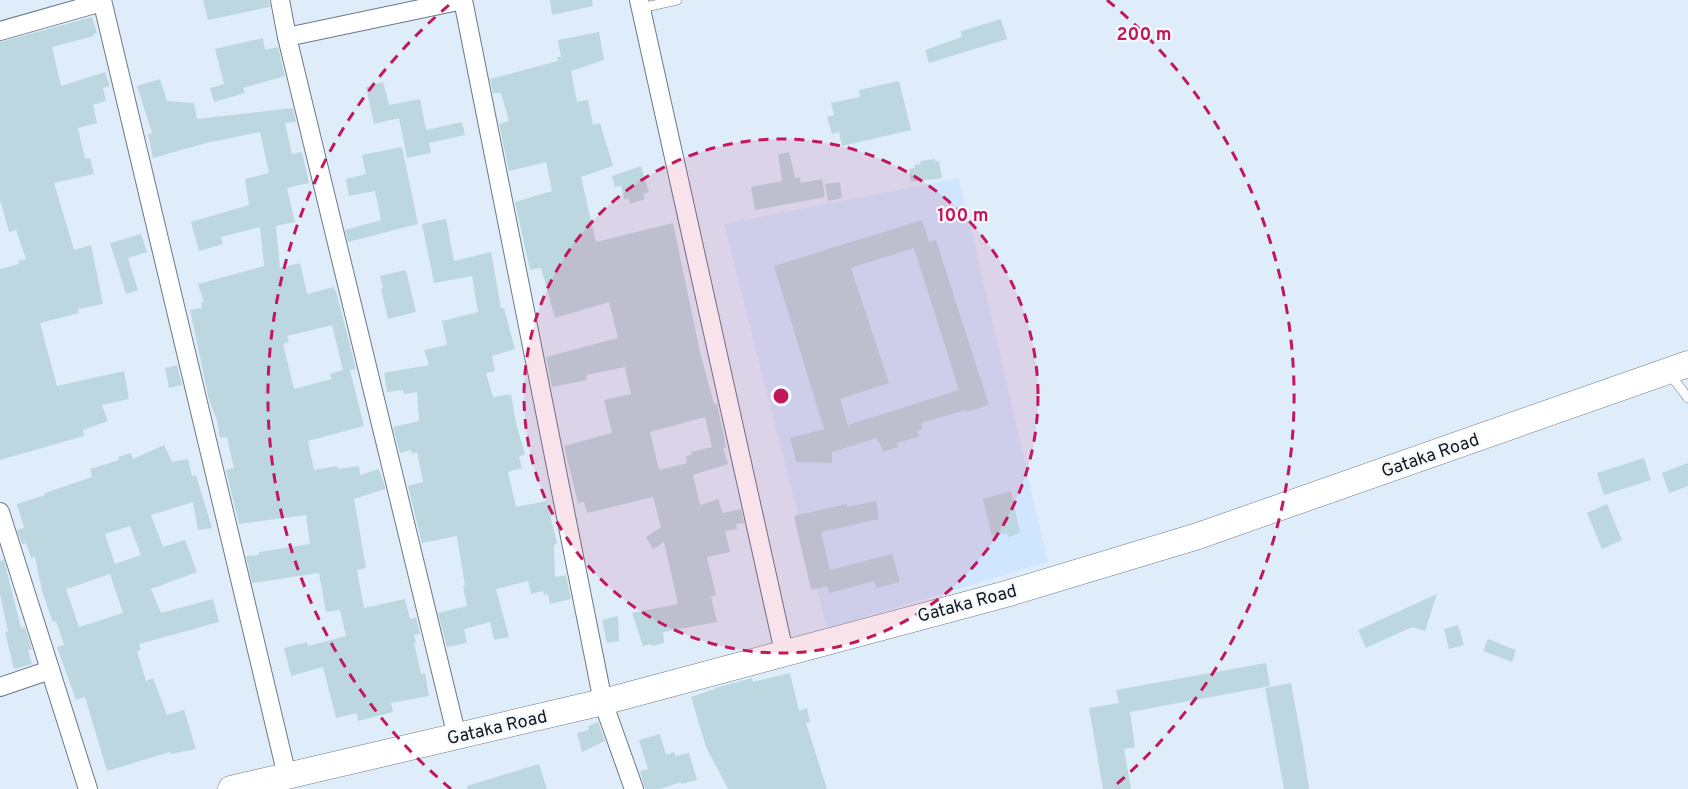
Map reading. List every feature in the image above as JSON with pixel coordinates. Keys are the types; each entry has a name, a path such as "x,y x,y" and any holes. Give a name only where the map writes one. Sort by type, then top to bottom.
{"street":[{"path":"280,0 287,37 457,737"},
{"path":"287,37 463,0 603,702 634,789"},
{"path":"0,31 102,1 287,776"},
{"path":"640,4 784,652"},
{"name":"Gataka Road","path":"231,789 603,702 1006,594 1198,536 1678,367"},
{"path":"1,516 88,789"},
{"path":"0,687 50,670"}],"lane":[{"path":"640,4 677,0"},
{"path":"1678,367 1688,398"}],"shaded area":[{"path":"959,178 1048,562 827,628 724,224"}],"building":[{"path":"203,0 269,0 270,7 208,20"},
{"path":"550,0 592,0 593,6 552,15"},
{"path":"92,17 97,33 94,36 52,47 61,86 105,72 110,86 103,88 106,101 93,105 97,123 78,128 85,159 90,158 94,174 54,183 74,250 91,245 103,304 78,309 79,313 40,323 57,386 124,371 129,399 102,405 108,421 83,430 84,436 0,460 0,269 19,264 18,261 26,259 16,230 9,232 0,200 0,42"},
{"path":"1001,19 1007,39 929,63 925,50 962,37 961,31"},
{"path":"599,32 604,60 571,71 577,102 588,100 593,125 600,123 613,166 581,177 596,242 673,223 700,352 714,404 717,404 726,447 723,448 728,464 693,475 700,505 718,499 723,513 741,509 744,523 736,524 737,529 725,531 730,552 707,557 716,595 711,596 717,622 663,632 664,643 651,646 651,644 643,646 632,613 678,604 664,542 653,549 646,537 661,527 653,497 587,513 584,502 578,503 564,446 612,433 604,400 631,394 625,367 586,375 587,380 552,387 546,357 618,338 609,302 555,318 541,268 530,270 515,202 552,191 546,162 509,171 499,124 509,121 501,93 493,93 490,79 558,61 557,57 561,57 558,40","holes":["705,417 712,447 691,452 692,455 686,456 687,463 659,470 650,432"]},
{"path":"263,38 265,50 278,47 285,76 243,88 245,93 214,102 210,88 224,84 215,49"},
{"path":"160,79 167,101 194,103 197,119 293,108 296,122 285,123 292,154 302,152 309,183 287,188 295,222 276,226 280,268 300,263 307,294 334,287 356,369 350,370 364,426 308,441 314,470 337,466 338,469 359,466 360,475 379,469 385,487 385,489 354,499 366,568 357,570 364,608 405,599 410,619 416,617 420,634 414,635 416,642 414,643 421,674 425,673 429,696 391,703 393,712 358,721 357,713 336,718 323,667 291,676 284,648 307,642 308,646 346,636 340,610 326,612 319,573 252,583 246,556 310,544 306,515 239,524 226,470 234,468 227,437 220,438 217,420 209,400 190,310 202,308 201,303 204,302 198,284 264,266 260,227 221,237 223,244 199,251 191,222 249,205 245,179 269,173 260,132 206,143 153,158 148,134 152,133 137,86","holes":["332,325 343,370 330,374 332,379 294,389 283,344 289,342 287,336"]},
{"path":"899,81 911,130 842,146 839,132 832,134 827,117 834,115 831,103 860,97 859,90"},
{"path":"383,82 389,105 420,99 426,130 462,122 465,135 429,143 431,153 407,158 399,118 374,124 366,87"},
{"path":"402,147 418,224 348,242 345,230 381,220 375,191 349,196 346,179 366,174 362,155"},
{"path":"789,152 795,178 800,177 801,183 822,179 825,197 755,210 751,187 782,181 778,154"},
{"path":"935,159 939,161 942,178 911,182 909,169 921,164 920,161"},
{"path":"641,166 649,192 643,194 645,199 630,204 629,198 625,200 621,186 615,187 612,176"},
{"path":"840,182 842,198 828,201 825,184"},
{"path":"446,219 454,261 491,252 501,308 504,308 515,349 492,356 495,371 486,373 493,397 511,394 525,454 519,457 522,468 508,472 516,507 547,501 557,544 554,545 555,577 566,575 571,599 550,604 548,594 544,595 543,591 531,594 528,581 496,589 509,637 494,640 490,622 464,629 467,643 447,647 438,613 467,606 457,536 422,543 408,486 423,482 417,452 412,454 411,450 400,453 393,427 419,421 417,392 404,394 403,390 387,392 384,373 429,365 424,350 447,345 442,321 478,312 472,276 434,283 422,224"},
{"path":"922,220 929,242 936,240 989,405 921,423 923,429 917,431 919,437 897,443 898,447 883,452 877,438 832,452 832,463 796,462 790,438 824,429 774,266","holes":["914,248 959,390 848,425 840,399 889,383 851,268"]},
{"path":"141,234 147,252 128,258 138,290 126,294 110,243"},
{"path":"406,270 416,312 388,319 380,276"},
{"path":"177,365 182,385 169,388 165,368"},
{"path":"164,445 172,462 188,459 192,476 196,475 212,528 198,530 193,502 151,515 163,547 185,540 197,572 151,589 161,613 213,599 219,622 139,644 141,650 137,651 146,681 153,678 167,715 184,710 196,749 171,754 170,752 107,771 85,697 76,700 57,647 64,645 42,591 35,557 31,558 26,543 22,544 17,530 24,528 17,504 92,477 90,469 119,460 118,457 131,453 133,459","holes":["130,526 141,555 115,564 105,534","110,574 123,613 79,627 66,589"]},
{"path":"1644,458 1651,480 1604,495 1597,473"},
{"path":"1688,463 1688,486 1669,493 1662,473"},
{"path":"1011,491 1020,533 1008,537 1007,533 992,536 983,499"},
{"path":"876,501 879,519 821,532 830,570 892,554 900,582 876,588 874,581 829,593 827,586 811,590 794,516 847,504 847,507"},
{"path":"1607,504 1622,540 1602,549 1587,513"},
{"path":"4,560 21,628 25,627 32,649 28,650 32,664 14,669 5,632 8,631 0,594 0,561"},
{"path":"1437,594 1425,631 1412,627 1366,648 1358,630"},
{"path":"618,616 619,641 607,643 602,620"},
{"path":"1458,625 1464,645 1449,649 1444,629"},
{"path":"1488,639 1516,650 1512,662 1483,651"},
{"path":"1266,663 1270,686 1130,712 1135,747 1124,749 1131,789 1103,789 1089,708 1119,703 1116,690"},
{"path":"790,673 799,711 807,708 810,722 806,723 827,789 728,789 706,747 691,697 752,678 753,682"},
{"path":"1291,683 1309,789 1284,789 1265,688"},
{"path":"598,722 605,741 582,752 577,733 589,730 588,726"},
{"path":"660,734 666,755 674,752 676,756 689,753 697,780 681,784 681,782 660,789 645,789 640,771 648,769 639,740"},
{"path":"539,764 547,789 468,789 467,786"}]}
